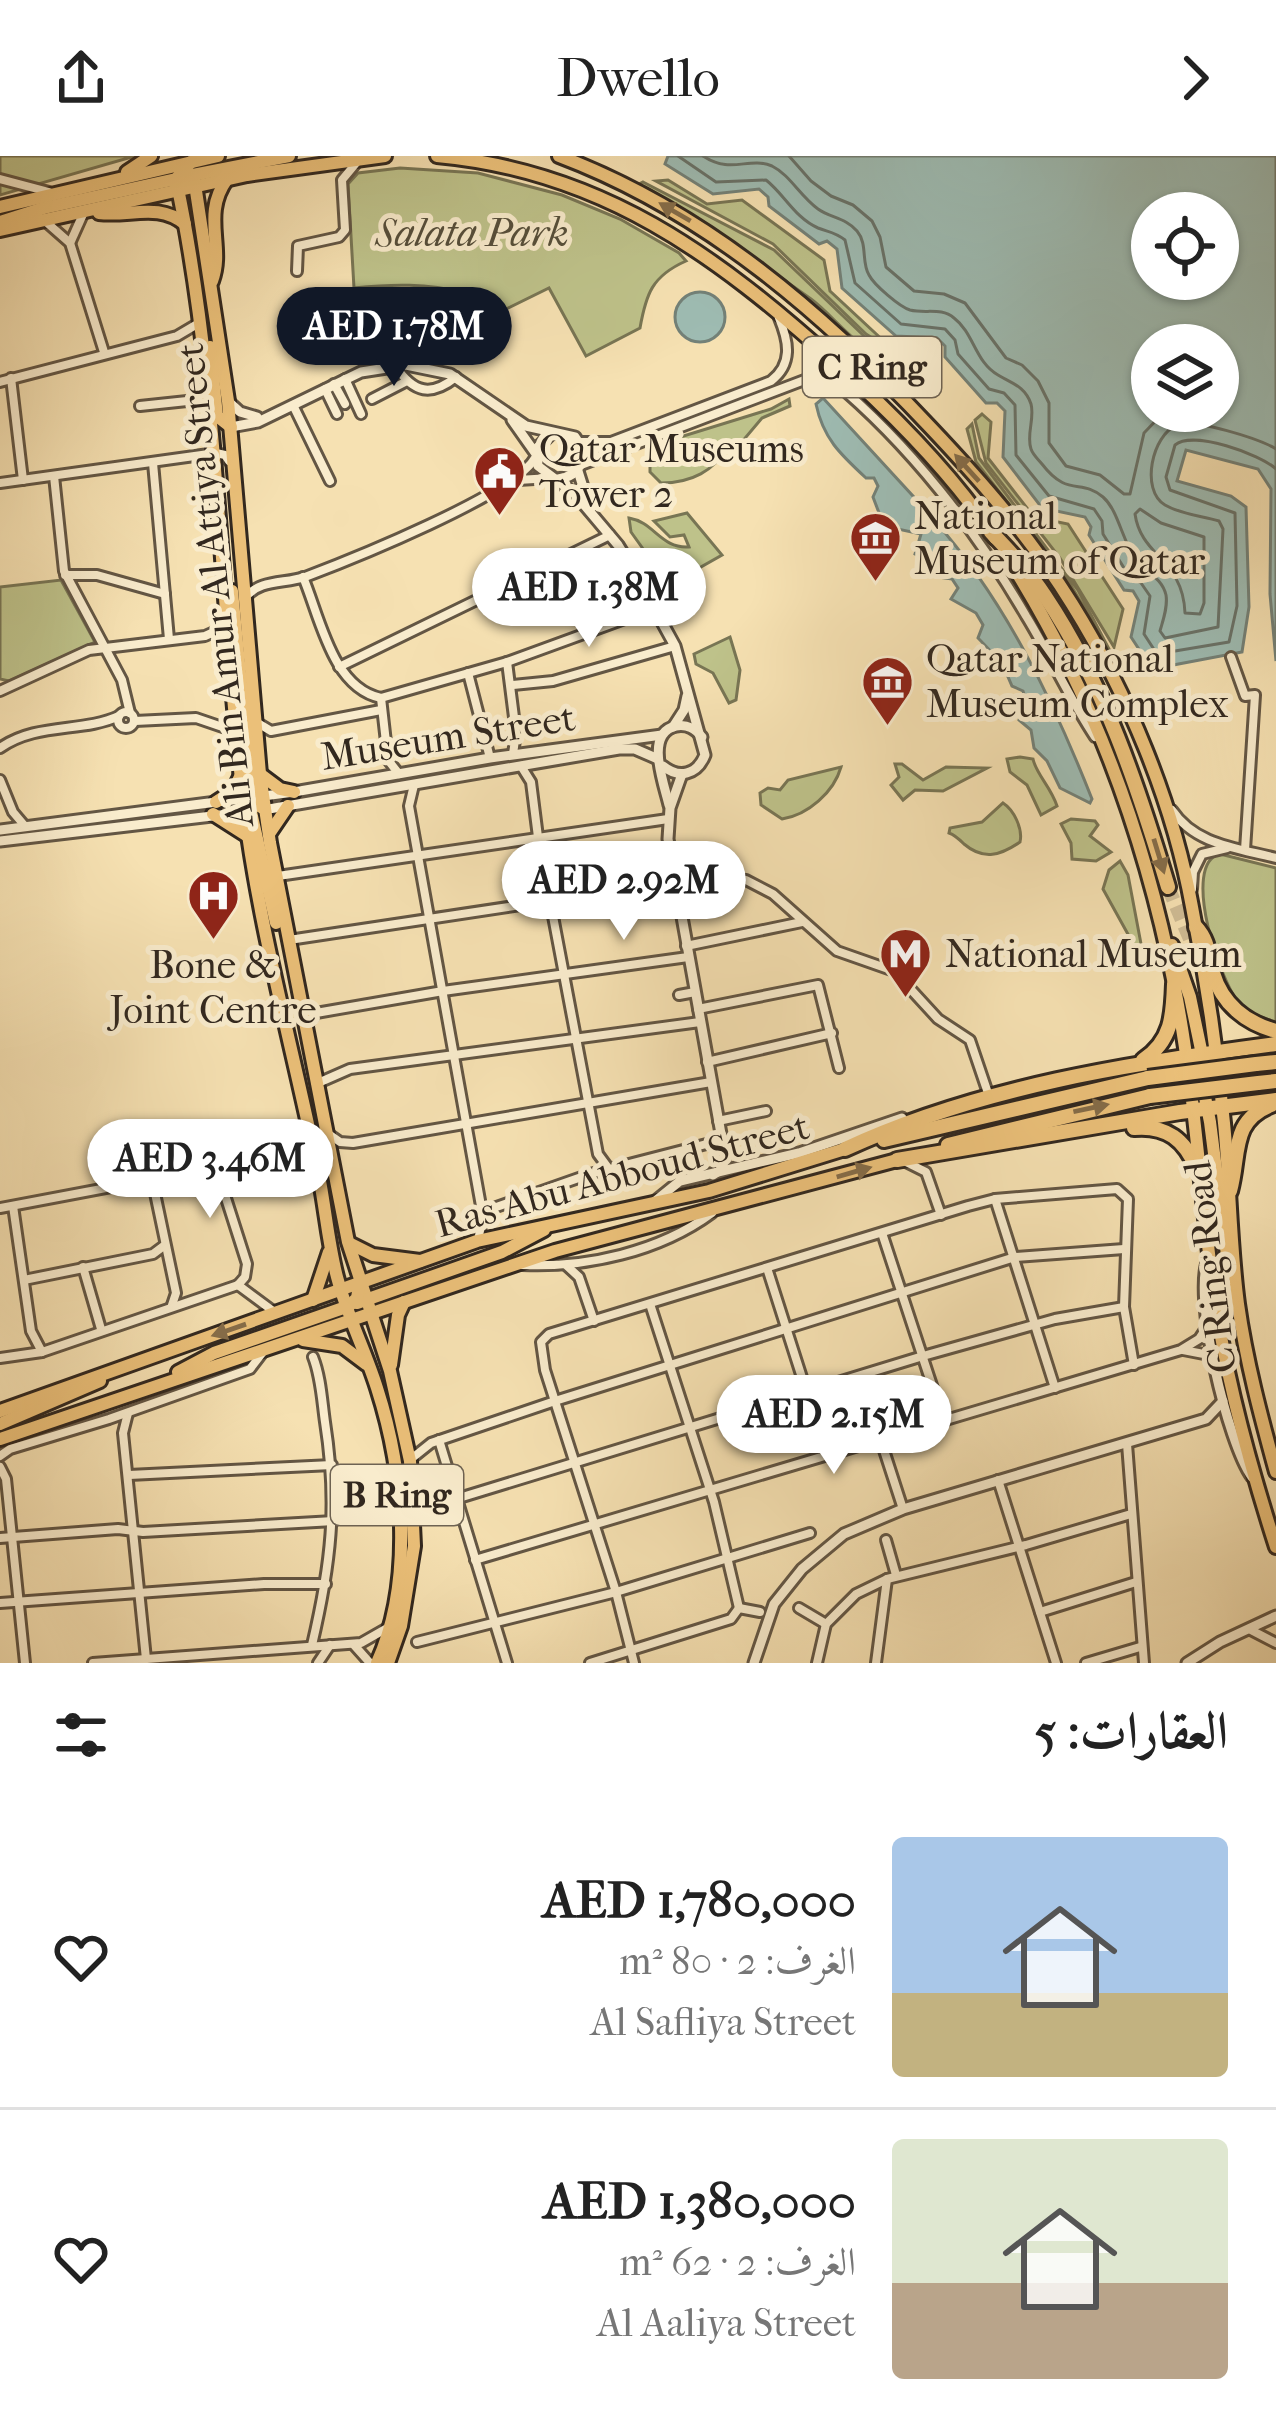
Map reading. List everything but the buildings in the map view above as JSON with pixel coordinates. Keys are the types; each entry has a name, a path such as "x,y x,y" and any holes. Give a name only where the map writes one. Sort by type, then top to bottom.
{"highway":[{"path":"991,532 1036,583 1093,682 1134,781 1168,887"},
{"path":"1196,927 1205,938 1215,980 1229,1004 1250,1021 1276,1031"},
{"path":"1122,1069 1151,1055 1165,1039 1174,984"},
{"path":"845,1149 891,1129 983,1101 1122,1069 1276,1044"},
{"name":"Ras Abu Abboud Street","path":"845,1149 1148,1078 1276,1062"},
{"name":"Ras Abu Abboud Street","path":"897,1160 1027,1123 1150,1096 1276,1081"},
{"path":"897,1160 1207,1108 1276,1102"},
{"path":"1230,1191 1240,1130 1256,1112 1276,1102"},
{"path":"1022,1139 1154,1128 1182,1142 1197,1169"}],"main road":[{"path":"116,178 151,156"},
{"path":"0,226 88,211 218,156"},
{"path":"0,207 116,178 289,156"},
{"path":"0,226 44,208 184,170 227,179 385,156"},
{"name":"C Ring","path":"437,156 520,169 615,202 688,243 776,310 900,424 991,532 1054,636 1112,763 1159,916 1174,984 1201,1054"},
{"name":"C Ring","path":"559,156 615,180 708,232 803,304 891,386 988,491 1056,579 1106,666 1160,789 1196,927 1201,1054"},
{"name":"Ali Bin Amur Al Attiya Street","path":"184,170 185,224 198,300 241,770 269,835 359,1284"},
{"name":"Ali Bin Amur Al Attiya Street","path":"184,170 212,281 228,400 260,774 249,838 341,1290"},
{"path":"212,281 216,268 213,219 227,179"},
{"path":"88,211 151,211 170,214 185,224"},
{"path":"198,300 208,325 218,416 229,425"},
{"path":"222,567 238,628 254,804 277,925 292,964"},
{"path":"241,770 236,788 215,808 249,838"},
{"path":"260,774 291,799 269,835"},
{"path":"1159,916 1190,997 1201,1054"},
{"name":"C Ring Road","path":"1201,1054 1207,1108 1230,1191 1235,1278 1249,1369 1276,1472"},
{"name":"C Ring Road","path":"1201,1054 1207,1108 1197,1169 1210,1257 1230,1383 1276,1546"},
{"path":"1207,1108 1224,1240 1235,1278"},
{"name":"Ras Abu Abboud Street","path":"0,1411 477,1241 763,1177 845,1149"},
{"name":"Ras Abu Abboud Street","path":"0,1439 296,1340 367,1307 404,1302 514,1264 897,1160"},
{"path":"367,1307 502,1252 550,1226"},
{"path":"348,1242 373,1255 425,1262"},
{"path":"313,1300 329,1245"},
{"path":"152,1387 214,1353 349,1314 359,1284"},
{"name":"B Ring","path":"359,1284 390,1371 410,1461 415,1515 413,1561 401,1626 388,1663"},
{"name":"B Ring","path":"341,1290 372,1372 391,1442 401,1544 399,1588 374,1663"},
{"path":"390,1371 395,1328 404,1302"},
{"path":"296,1340 342,1346 372,1372"},
{"path":"0,1424 58,1402 127,1365"}],"street":[{"path":"297,271 298,246 339,237 345,230 343,180 363,158"},
{"path":"321,162 343,180"},
{"path":"0,179 51,193"},
{"path":"88,211 72,231 70,243 104,352"},
{"path":"44,220 70,243"},
{"path":"0,483 187,460 211,447 229,425 258,420 335,383 395,366 428,368 455,377 526,426 564,432 578,442 611,442 771,381 782,371 788,355 776,310"},
{"path":"0,382 176,336 200,322"},
{"path":"176,336 202,346"},
{"path":"395,366 418,394 436,390 455,377"},
{"path":"11,379 23,480"},
{"path":"511,481 555,479 807,379 832,380 895,440 995,566 1112,763"},
{"path":"372,398 407,381"},
{"path":"335,383 345,404"},
{"path":"335,383 337,414"},
{"path":"335,383 362,414"},
{"path":"140,406 206,399"},
{"path":"228,400 242,414 258,420"},
{"path":"496,403 528,438 542,471 610,535 675,646 706,749 693,771 682,774 660,763"},
{"path":"293,405 330,482"},
{"path":"232,443 258,420"},
{"path":"245,598 254,588 303,578 395,541 511,481 526,472 539,443 552,433"},
{"path":"578,442 582,490 597,521"},
{"path":"211,447 227,458 233,480"},
{"path":"187,460 214,472"},
{"path":"153,464 169,639"},
{"path":"54,476 65,575 122,680 125,718"},
{"path":"339,667 610,535"},
{"path":"243,573 266,584"},
{"path":"65,575 97,574 165,594"},
{"path":"303,578 339,667 364,694 380,698 507,662 655,608"},
{"path":"0,691 105,646 205,636 228,625"},
{"path":"205,636 230,646"},
{"path":"513,685 553,681 675,646"},
{"path":"1232,657 1245,696 1255,695 1240,848"},
{"path":"507,662 517,749 512,755"},
{"path":"468,673 490,758"},
{"path":"688,690 684,710 657,746 674,882 725,1156 723,1166 713,1175"},
{"path":"380,698 388,760 399,774"},
{"path":"213,722 236,710"},
{"path":"256,722 271,730 381,710"},
{"path":"0,748 15,739 61,727 125,718 190,718 238,733"},
{"path":"673,727 689,727 702,737"},
{"name":"Museum Street","path":"291,799 490,758 662,735"},
{"path":"0,738 15,739"},
{"name":"Museum Street","path":"215,808 414,785 626,748 660,763"},
{"path":"520,766 531,782 599,1159 609,1169"},
{"path":"669,813 682,774"},
{"path":"0,780 24,825"},
{"path":"414,785 409,802 482,1215 477,1241"},
{"path":"1160,789 1190,831 1276,858"},
{"path":"4,829 215,808"},
{"path":"0,841 215,808"},
{"path":"4,829 13,812"},
{"path":"277,877 669,813"},
{"path":"1192,902 1193,872 1202,854 1240,848"},
{"path":"287,940 674,882 746,880 773,895 837,951 905,979 938,1019 974,1046 983,1101"},
{"path":"305,1027 316,1013 687,952 802,922"},
{"path":"317,1084 350,1069 577,1040 699,1016 811,984 822,990 839,1068"},
{"path":"679,995 695,992"},
{"path":"707,1062 832,1033"},
{"path":"326,1130 347,1143 711,1082"},
{"name":"Ras Abu Abboud Street","path":"654,1202 674,1183 745,1167 954,1102 983,1101"},
{"path":"718,1121 766,1111"},
{"path":"0,1208 297,1152 310,1138"},
{"path":"482,1215 609,1169 722,1140"},
{"path":"297,1152 317,1162"},
{"path":"725,1156 745,1167"},
{"path":"897,1160 926,1172 941,1215"},
{"path":"0,1358 42,1352 238,1285 247,1264 216,1167"},
{"path":"152,1179 176,1293 172,1306"},
{"path":"634,1663 555,1401 541,1342 549,1334 995,1199 1117,1189 1128,1199 1124,1307 1134,1365"},
{"path":"995,1199 1055,1388"},
{"path":"14,1206 32,1331 42,1352"},
{"name":"Ras Abu Abboud Street","path":"514,1264 586,1262 691,1229 717,1210"},
{"path":"482,1215 501,1234"},
{"path":"882,1233 944,1422"},
{"path":"23,1280 153,1254 165,1245"},
{"path":"410,1461 435,1441 1015,1257 1124,1249"},
{"name":"C Ring Road","path":"1210,1257 1204,1273 1208,1324 1223,1401 1241,1460 1257,1482"},
{"path":"579,1277 586,1262"},
{"path":"566,1265 579,1277 594,1321"},
{"path":"83,1267 100,1329"},
{"path":"767,1268 827,1456"},
{"path":"238,1285 262,1306 280,1313"},
{"path":"650,1304 730,1558 740,1609"},
{"path":"459,1498 923,1356 1037,1324 1124,1307"},
{"path":"475,1561 1181,1350 1199,1339 1208,1324"},
{"name":"Ras Abu Abboud Street","path":"0,1456 250,1370 264,1350"},
{"path":"1181,1350 1214,1356"},
{"path":"312,1645 334,1521 332,1465 313,1358"},
{"path":"1206,1419 1223,1401"},
{"path":"128,1413 123,1433 146,1659"},
{"path":"110,1419 123,1433"},
{"path":"754,1663 774,1604 802,1569 844,1534 903,1509 1206,1419 1229,1426"},
{"path":"405,1433 435,1441"},
{"path":"435,1441 459,1498 507,1663"},
{"path":"881,1441 903,1509"},
{"path":"1126,1444 1144,1663"},
{"path":"129,1475 332,1465"},
{"path":"0,1467 6,1479 25,1663"},
{"path":"998,1480 1056,1663"},
{"path":"817,1663 826,1624 856,1594 891,1577 1131,1514"},
{"path":"0,1538 334,1521"},
{"path":"417,1642 616,1592 810,1533"},
{"path":"876,1663 891,1577 886,1540"},
{"path":"1040,1612 1136,1582"},
{"path":"0,1604 279,1583 326,1584"},
{"path":"799,1608 826,1624"},
{"path":"740,1609 760,1612"},
{"path":"590,1663 731,1618 740,1609"},
{"path":"1187,1663 1275,1617"},
{"path":"93,1663 352,1644 390,1626"},
{"path":"1249,1629 1276,1643"},
{"path":"318,1663 331,1643"},
{"path":"352,1644 374,1663"},
{"path":"1086,1663 1140,1647"},
{"path":"245,1651 247,1663"}],"green space":[{"path":"0,156 135,156 0,195"},
{"name":"Salata Park","path":"400,168 478,173 562,195 620,219 686,261 652,287 640,328 586,356 549,288 498,313 488,295 470,303 463,301 464,293 437,287 354,288 348,184 358,173"},
{"path":"668,180 707,204 742,200 824,260 830,291 887,344 921,347 925,352 913,364 866,334 773,244 656,181"},
{"path":"639,184 774,250 885,356 865,347 811,299 748,254"},
{"path":"789,399 790,406 762,418 741,443 730,446 701,474 661,483 650,472 650,462 680,448 677,438"},
{"path":"982,414 991,422 988,458 1034,517 1068,524 1123,609 1114,647 1060,558 986,463 975,420"},
{"path":"972,424 979,458 1078,590 1110,651 1067,579 976,462 967,429"},
{"path":"687,513 722,555 669,585 631,532 629,518 671,544 689,547 684,535 670,537 654,521"},
{"path":"61,580 95,642 9,681 0,679 0,587"},
{"path":"730,637 740,670 736,700 729,703 713,673 696,664 694,654"},
{"path":"1007,759 1033,759 1057,806 1041,815 1027,785 1010,772"},
{"path":"895,764 923,780 946,767 987,768 943,791 915,790 903,800 891,785 899,777"},
{"path":"841,767 826,793 801,813 782,819 761,805 760,793 768,788 780,790 788,780"},
{"path":"1003,803 1020,831 1020,842 1013,847 985,854 949,833 950,828 982,822"},
{"path":"1071,819 1095,821 1098,825 1090,836 1111,852 1096,861 1072,859 1071,843 1061,824"},
{"path":"1220,854 1276,868 1276,1022 1242,1007 1215,951 1203,879 1209,862"},
{"path":"1120,861 1128,875 1145,965 1103,889 1109,870"}],"water":[{"path":"668,156 1276,156 1276,661 1270,594 1271,489 1258,469 1186,450 1177,481 1231,496 1246,507 1249,607 1242,652 1152,669 1131,637 1139,601 1133,591 1124,590 1089,535 1091,527 1085,517 1042,508 1003,457 1005,411 997,403 986,403 945,357 945,346 937,338 896,336 842,288 837,249 827,241 819,244 769,206 768,197 759,189 713,194 665,164"},
{"path":"700,292 717,300 725,317 717,334 700,342 683,334 675,317 683,300"},
{"path":"823,398 923,507 924,520 934,520 983,583 1044,688 1090,803 1060,788 1047,761 1034,748 1031,730 1019,720 1026,700 1023,691 1012,686 1002,663 978,638 983,625 976,613 951,599 958,588 952,579 939,577 930,562 915,554 921,534 884,526 873,497 878,486 874,478 866,478 848,461 823,427 816,404"}],"tunnel":[{"path":"1168,887 1201,965"}],"place":[{"name":"Qatar Museums Tower 2","path":"500,517"},
{"name":"National Museum of Qatar","path":"875,584"},
{"name":"Qatar National Museum Complex","path":"887,727"},
{"name":"Bone & Joint Centre","path":"213,941"},
{"name":"National Museum","path":"906,1000"}]}
